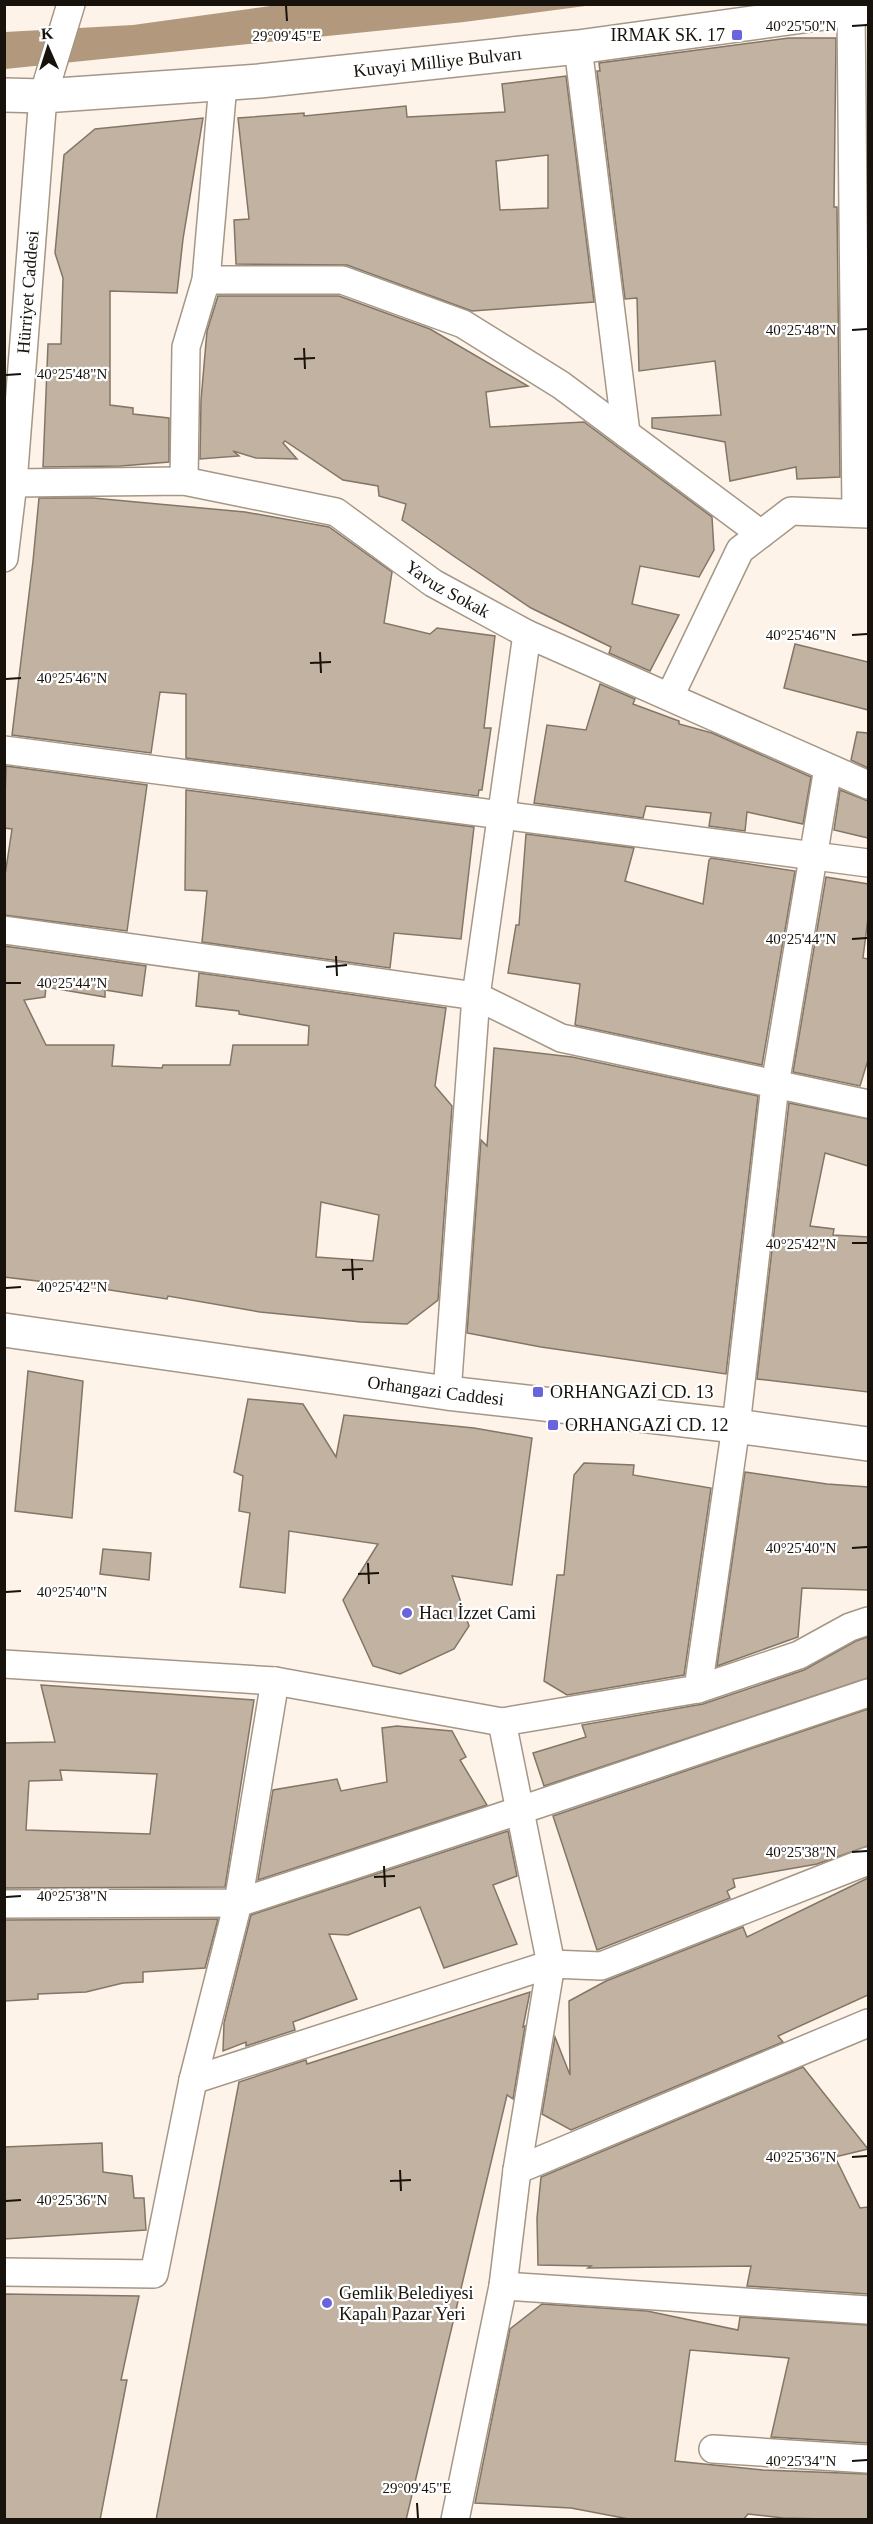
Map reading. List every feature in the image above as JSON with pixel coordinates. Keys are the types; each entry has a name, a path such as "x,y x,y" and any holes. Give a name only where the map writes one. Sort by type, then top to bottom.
{"street":[{"name":"Kuvayi Milliye Bulvarı","path":"4,94 43,96 223,84 578,46 860,8"},
{"path":"670,696 740,550 791,511 862,513 860,8"},
{"name":"Hürriyet Caddesi","path":"4,558 14,355 43,96 68,14"},
{"path":"578,46 626,433"},
{"path":"184,481 186,347 206,280 223,84"},
{"path":"206,280 342,280 463,324 561,385 761,534"},
{"name":"Yavuz Sokak","path":"9,485 184,481 336,512 433,583 527,634 868,785"},
{"path":"447,1392 476,996 527,634"},
{"path":"4,750 868,862"},
{"path":"698,1689 736,1426 775,1085 828,768"},
{"path":"4,930 476,996 561,1038 868,1104"},
{"name":"Orhangazi Caddesi","path":"4,1330 447,1392 868,1444"},
{"path":"4,1665 275,1681 502,1722 698,1689 799,1655 850,1627 868,1621"},
{"path":"4,2272 154,2274 193,2080 238,1903 275,1681"},
{"path":"4,1904 238,1903 868,1693"},
{"path":"455,2520 503,2286 517,2170 551,1964 518,1811 502,1722"},
{"path":"193,2080 551,1964 601,1966 868,1861"},
{"path":"517,2170 868,2023"},
{"path":"503,2286 868,2310"},
{"path":"713,2449 868,2458"}],"shaded area":[{"path":"285,4 593,5 464,22 5,69 5,32 133,25"}],"building":[{"path":"789,38 836,38 834,207 837,207 840,477 797,479 796,467 730,481 725,442 652,428 652,418 721,415 715,361 639,371 637,298 625,299 597,71 600,71 599,63"},
{"path":"566,76 594,302 472,311 347,265 236,264 234,220 249,219 238,118 304,113 304,116 406,106 407,117 505,112 502,84","holes":["548,155 548,208 500,210 496,161"]},
{"path":"203,118 183,239 177,293 110,291 110,405 133,408 133,414 169,418 169,462 121,466 43,467 48,344 61,344 63,278 55,253 64,155 95,129"},
{"path":"218,296 339,296 430,329 528,386 486,392 490,427 584,422 712,517 714,550 699,577 640,566 632,604 679,615 650,671 609,653 611,647 531,608 455,557 402,520 406,504 379,496 378,486 343,480 285,441 283,443 297,459 256,458 233,451 239,456 200,459 201,400 207,331"},
{"path":"39,498 93,498 245,512 329,527 392,572 384,623 430,634 437,628 495,636 484,728 491,728 482,790 479,790 478,796 186,758 186,694 160,692 151,753 12,735"},
{"path":"795,644 868,662 868,710 784,688"},
{"path":"600,684 635,699 633,704 679,721 679,724 712,733 811,777 803,824 747,812 745,831 709,826 711,813 646,806 643,818 534,803 547,725 586,730"},
{"path":"857,732 868,733 868,768 851,760"},
{"path":"6,766 147,785 127,931 4,915 4,882 12,829 4,828"},
{"path":"186,790 474,827 461,939 394,933 390,968 202,942 207,891 185,890"},
{"path":"840,790 868,801 868,838 834,830"},
{"path":"526,834 634,848 625,881 703,904 711,858 795,871 762,1065 575,1025 580,984 508,973 516,925 519,925"},
{"path":"826,877 868,884 868,918 863,958 868,959 868,1060 860,1086 793,1072"},
{"path":"4,946 146,966 142,996 105,990 105,997 46,987 45,997 24,1000 46,1045 114,1045 112,1066 162,1068 163,1065 230,1065 233,1045 308,1045 309,1026 239,1014 239,1011 196,1006 199,973 446,1008 435,1086 452,1106 438,1300 407,1324 260,1312 168,1296 167,1299 4,1277","holes":["321,1202 379,1215 373,1261 316,1257"]},
{"path":"494,1048 572,1057 758,1096 726,1374 541,1347 467,1333 481,1140 487,1146"},
{"path":"789,1103 868,1119 868,1166 825,1153 810,1226 834,1229 833,1235 868,1237 868,1392 757,1379"},
{"path":"28,1371 83,1381 72,1518 15,1511"},
{"path":"248,1399 303,1404 336,1457 344,1415 474,1428 532,1438 512,1585 452,1576 469,1626 454,1649 400,1674 373,1666 343,1600 378,1544 289,1531 285,1593 240,1587 250,1513 239,1511 243,1476 234,1472"},
{"path":"584,1463 634,1465 633,1475 711,1488 684,1675 567,1695 544,1681 557,1575 564,1575 574,1475"},
{"path":"745,1472 827,1484 868,1487 868,1590 802,1588 798,1637 717,1666"},
{"path":"103,1549 151,1553 149,1580 100,1574"},
{"path":"868,1637 868,1678 544,1786 533,1753 586,1737 582,1725 703,1704 804,1670 856,1641"},
{"path":"41,1685 254,1700 225,1887 5,1888 4,1743 55,1742","holes":["60,1770 157,1774 150,1834 26,1830 29,1781 62,1780"]},
{"path":"868,1709 868,1846 817,1864 733,1879 735,1887 727,1891 730,1898 597,1950 553,1816"},
{"path":"397,1726 452,1731 466,1757 460,1760 487,1805 258,1880 273,1790 337,1779 341,1791 387,1782 382,1728"},
{"path":"508,1831 517,1876 493,1885 517,1944 444,1968 420,1907 348,1935 329,1934 357,1999 293,2022 295,2030 246,2046 246,2042 223,2051 224,2023 251,1915"},
{"path":"868,1878 868,1995 778,2036 783,2042 571,2130 542,2114 555,2037 570,2075 569,2001 606,1981 743,1927 747,1937"},
{"path":"218,1919 205,1968 143,1972 143,1982 123,1983 86,1992 38,1994 38,1999 5,2001 5,1920"},
{"name":"Gemlik Belediyesi Kapalı Pazar Yeri","path":"530,1992 513,2099 507,2095 406,2520 156,2520 239,2082 306,2060 307,2064"},
{"path":"803,2067 868,2149 835,2157 860,2208 868,2207 868,2294 747,2286 751,2266 588,2268 591,2266 538,2265 537,2218 541,2177"},
{"path":"102,2143 103,2172 132,2176 134,2198 144,2198 146,2230 4,2239 4,2147"},
{"path":"4,2294 139,2296 121,2380 127,2380 100,2520 4,2520"},
{"path":"542,2304 647,2311 738,2330 740,2317 868,2325 868,2443 771,2437 789,2358 690,2350 675,2461 763,2470 868,2474 868,2520 783,2518 748,2514 743,2520 634,2520 571,2508 475,2503 510,2329"}],"place":[{"name":"IRMAK SK. 17","path":"737,35"},
{"name":"ORHANGAZİ CD. 13","path":"538,1392"},
{"name":"ORHANGAZİ CD. 12","path":"553,1425"},
{"name":"Hacı İzzet Cami","path":"407,1613"},
{"name":"Gemlik Belediyesi Kapalı Pazar Yeri","path":"327,2303"}]}
